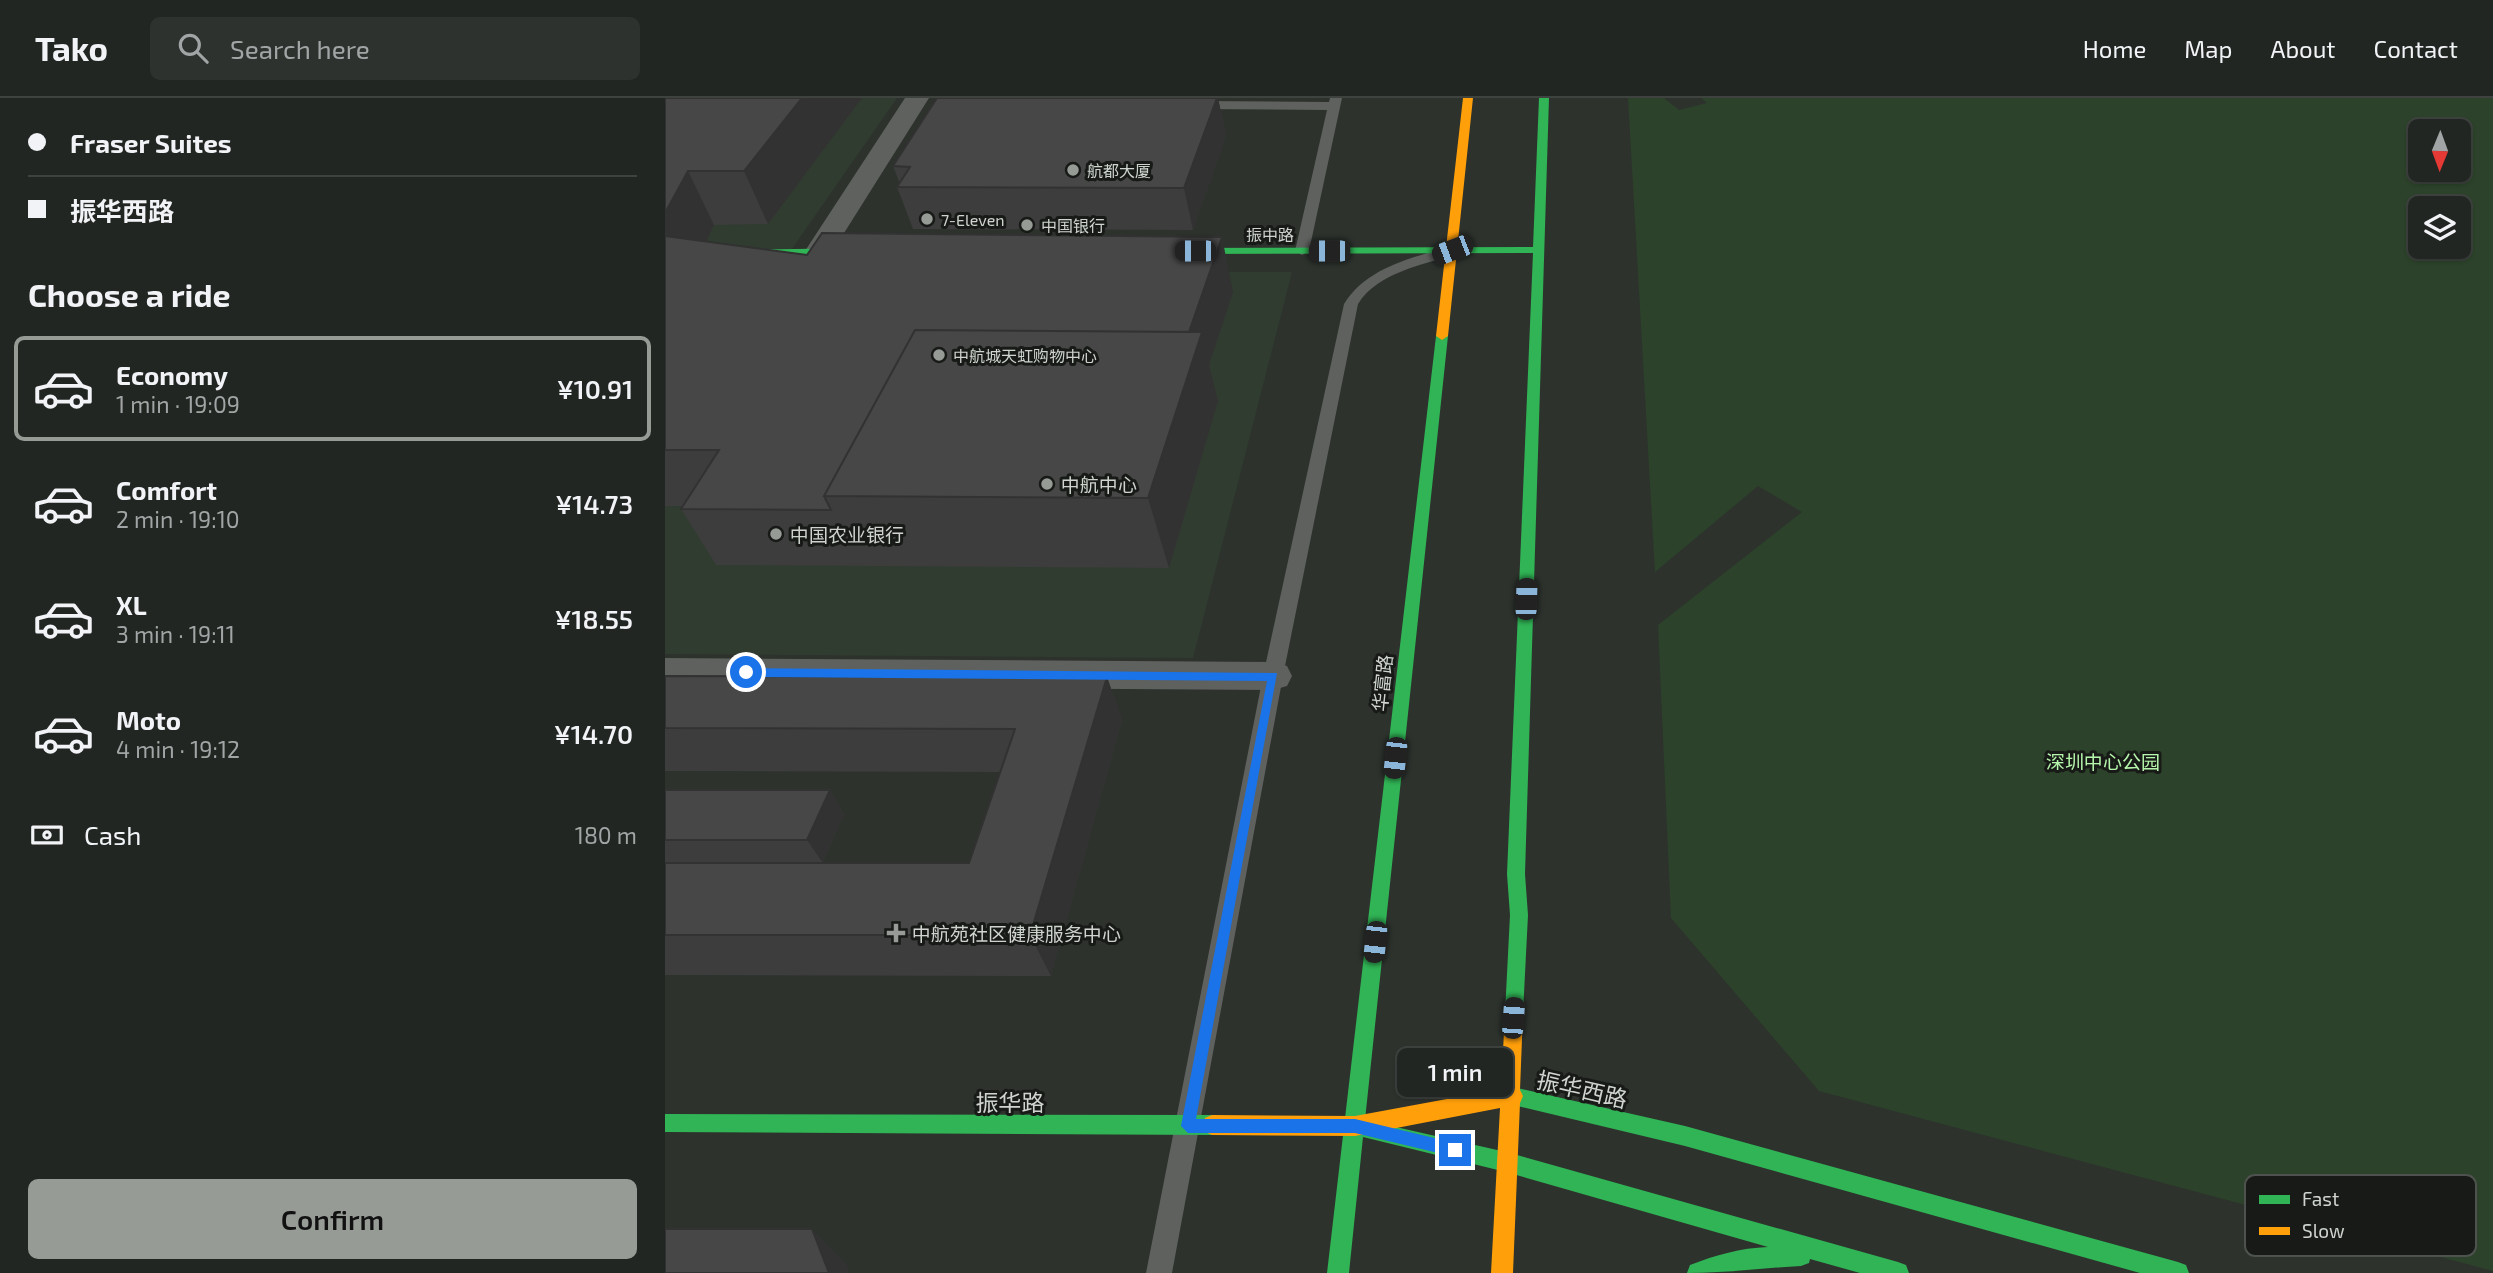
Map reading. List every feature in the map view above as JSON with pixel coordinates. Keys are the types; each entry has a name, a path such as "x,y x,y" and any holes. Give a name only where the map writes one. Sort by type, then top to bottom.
{"main road":[{"name":"华富路","path":"1338,1273 1468,98"},
{"path":"1502,1273 1519,915 1517,860 1544,98"},
{"name":"振中路","path":"1150,251 1539,250"},
{"path":"665,254 874,251"},
{"name":"振华西路","path":"1355,1126 1509,1095 1685,1136 2178,1273"},
{"name":"振华路","path":"665,1123 1355,1126"},
{"path":"1355,1126 1506,1162 1898,1273"},
{"path":"1698,1273 1741,1259 1828,1253"}],"street":[{"path":"819,251 920,102"},
{"path":"665,672 1273,676"}],"lane":[{"path":"1185,105 1335,102 1302,251"},
{"path":"1159,1273 1273,676 1351,303 1356,291 1368,281 1452,250"}],"shaded area":[{"name":"中航城天虹购物中心","path":"665,98 897,98 778,269 1292,272 1193,658 665,654"}],"green space":[{"name":"深圳中心公园","path":"1628,98 1664,98 1679,110 1707,103 1701,98 2493,98 2493,1271 2437,1256 2476,1256 2476,1175 2245,1175 2245,1205 1819,1091 1671,918 1658,625 1802,512 1758,486 1655,572"}],"building":[{"path":"665,98 802,98 744,171 688,171 665,213"},
{"path":"937,98 1217,98 1184,188 897,187 910,167 893,166"},
{"path":"822,233 1222,237 1189,332 915,330 824,496 831,510 681,509 719,450 665,450 665,236 807,255"},
{"path":"915,330 1202,332 1148,498 824,496"},
{"path":"665,676 1107,677 1030,935 665,935 665,863 969,863 1015,729 665,728"},
{"path":"665,790 830,790 807,840 665,840"},
{"path":"665,1229 812,1229 829,1273 665,1273"}],"traffic: fast":[{"path":"1514,1013 1519,915 1516,874 1544,98"},
{"path":"1171,251 1539,250"},
{"path":"665,254 862,251"},
{"path":"1338,1273 1442,336"},
{"path":"1513,1096 1685,1136 2178,1273"},
{"path":"665,1123 1212,1125"},
{"path":"1367,1129 1506,1162 1898,1273"},
{"path":"1698,1273 1741,1259 1801,1255"}],"traffic: slow":[{"path":"1442,336 1468,98"},
{"path":"1502,1273 1514,1013"},
{"path":"1212,1125 1355,1126 1513,1096"}],"place":[{"name":"航都大厦","path":"1073,170"},
{"name":"7-Eleven","path":"927,219"},
{"name":"中国银行","path":"1027,225"},
{"name":"中航城天虹购物中心","path":"939,355"},
{"name":"中航中心","path":"1047,484"},
{"name":"中国农业银行","path":"776,534"},
{"name":"中航苑社区健康服务中心","path":"896,933"}],"route":[{"path":"746,672 1273,676 1188,1126 1355,1126 1455,1150"}]}
